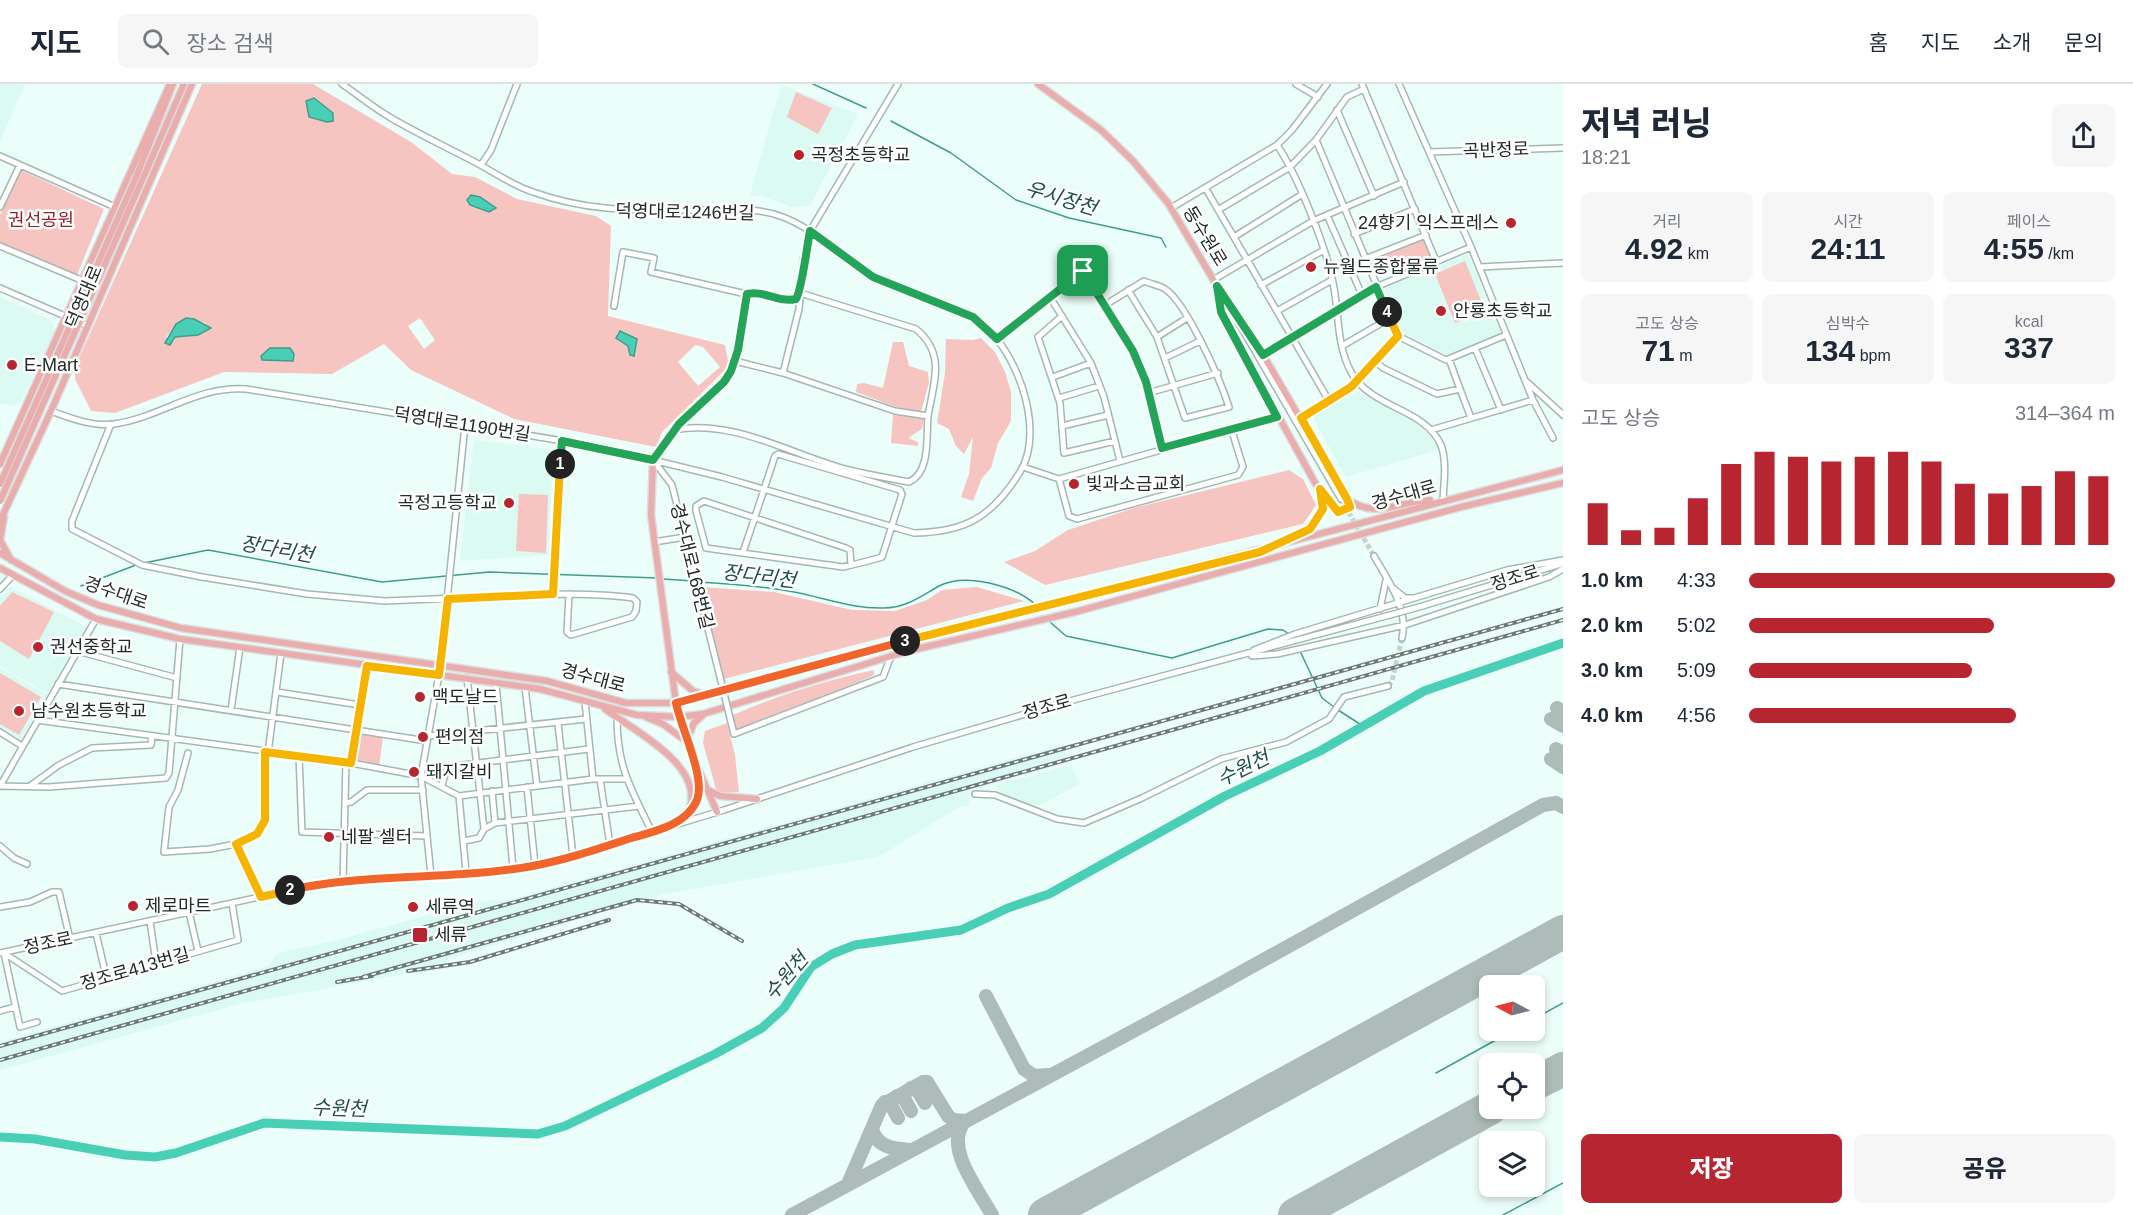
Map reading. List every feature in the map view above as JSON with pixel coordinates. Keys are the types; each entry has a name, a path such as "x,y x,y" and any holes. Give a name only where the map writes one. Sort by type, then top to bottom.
{"main road":[{"name":"덕영대로","path":"140,176 172,93 172,84"},
{"name":"덕영대로","path":"0,464 81,280 172,84"},
{"path":"0,484 184,84"},
{"name":"덕영대로","path":"0,520 51,411 192,84"},
{"name":"동수원로","path":"1040,84 1101,130 1132,161 1171,208 1215,283"},
{"path":"0,501 140,176"},
{"path":"1215,283 1301,418 1350,507 1338,512 1320,489 1277,417 1221,312 1215,283"},
{"path":"653,460 650,482 654,542 676,703 686,741 717,812"},
{"name":"경수대로","path":"0,554 65,591 98,605 182,628 440,669 547,681 626,703 676,703 1021,611 1260,552 1443,499 1563,470"},
{"name":"경수대로","path":"1,569 96,619 180,639 367,666 440,669 467,678 525,687 642,715 679,717 703,714 891,656 1075,612 1461,507 1563,483"},
{"path":"1260,552 1310,529 1323,509 1320,489"},
{"path":"1344,499 1369,510 1417,500 1443,499"},
{"path":"5,513 0,527 0,540 12,561"},
{"path":"671,672 693,692 709,696"},
{"path":"601,706 662,748 679,767 692,793 689,810"},
{"path":"686,741 694,723 703,714"},
{"path":"642,715 663,724 686,741"},
{"path":"674,825 697,801 699,793 697,766"},
{"path":"707,789 720,796 757,799"}],"street":[{"name":"덕영대로1246번길","path":"342,84 390,118 530,192 603,210 742,210 779,215 810,231 873,277 973,317 997,339 1016,372 1028,406 1029,442 1023,467"},
{"path":"481,165 491,150 517,84"},
{"path":"783,373 799,309 803,259 810,231 898,84"},
{"path":"1296,84 1318,97"},
{"path":"1171,208 1277,145 1327,84"},
{"path":"1399,84 1471,247 1533,400 1553,438"},
{"path":"1218,210 1290,167 1316,140 1347,97 1363,87 1436,261"},
{"path":"1338,110 1374,196"},
{"path":"1316,140 1398,336 1446,360 1506,335"},
{"path":"1277,145 1290,167 1324,250 1332,280 1342,346 1357,382 1372,396 1422,422 1431,430 1441,446 1444,465 1443,499"},
{"name":"곡반정로","path":"1429,152 1563,148"},
{"path":"0,156 115,207"},
{"path":"0,207 20,165"},
{"path":"1215,283 1247,260 1313,221 1404,182"},
{"path":"0,188 7,191"},
{"path":"1206,189 1329,401"},
{"path":"1234,237 1301,195"},
{"path":"1354,234 1415,209"},
{"path":"1327,215 1362,295"},
{"path":"1365,259 1426,235"},
{"path":"0,246 81,280"},
{"path":"1263,355 1376,287 1471,247"},
{"path":"1262,285 1324,250"},
{"path":"614,306 622,252 654,258 651,272 747,294 761,292 786,301 796,299 800,293"},
{"path":"1479,267 1563,263"},
{"path":"997,339 1083,271 1133,351 1148,393 1162,448"},
{"path":"1276,311 1332,280"},
{"path":"1105,304 1128,290 1144,281 1167,290 1187,318 1218,373 1229,407 1185,418 1157,337 1128,290"},
{"name":"동수원로","path":"1215,283 1344,499"},
{"path":"0,288 88,326"},
{"path":"673,430 686,428 755,439 849,470 909,482 917,478 923,470 928,416 937,360 929,340 916,329 800,293"},
{"path":"653,460 673,430 724,382 735,361 747,294"},
{"path":"1050,297 1091,363 1100,386 1120,461"},
{"path":"1062,316 1038,337 1059,398 1064,453 1115,441"},
{"path":"1157,337 1187,318"},
{"path":"1342,346 1390,318"},
{"path":"1301,418 1357,382 1398,336"},
{"path":"1165,358 1200,341"},
{"path":"1475,348 1501,410"},
{"path":"1449,359 1471,418"},
{"path":"735,361 783,373 895,411 928,416"},
{"path":"1375,361 1383,368 1437,394 1460,389"},
{"path":"1053,377 1091,363"},
{"path":"1148,393 1218,373"},
{"path":"1526,381 1563,415"},
{"path":"1059,398 1100,386"},
{"name":"덕영대로1190번길","path":"51,411 76,420 111,424 138,419 211,390 231,388 562,441 653,460 764,489 890,528 914,533 939,533 968,525 984,515 1004,495 1023,467"},
{"path":"1431,430 1533,400"},
{"path":"1062,426 1108,415"},
{"path":"1023,467 1059,479 1277,417"},
{"path":"111,424 72,522 72,529 142,565 348,599 385,601 568,594 633,598 637,602 636,611 632,617 571,635 567,633 568,594"},
{"path":"431,876 421,776 440,669 465,425"},
{"path":"1059,479 1069,516 1077,519 1238,475 1243,467 1231,429"},
{"path":"553,594 562,441"},
{"path":"743,552 755,518 774,456 778,454 842,475 900,490 902,494 882,556 843,567 706,548 696,506 704,501 755,518 846,548 850,550 850,565"},
{"name":"경수대로168번길","path":"653,460 672,485 734,734 883,677 891,656"},
{"path":"654,542 685,537"},
{"path":"1374,556 1400,603 1405,625 1402,638"},
{"path":"1272,645 1295,634 1507,570 1563,562"},
{"name":"정조로","path":"2,953 232,903 343,882 513,868 573,856 717,812 913,747 1066,702 1238,657 1272,645 1300,640 1419,607 1563,562"},
{"path":"1238,657 1277,654 1405,625 1549,577 1563,569"},
{"path":"0,589 12,576"},
{"path":"1380,609 1386,578"},
{"path":"1391,588 1405,598 1417,598"},
{"path":"96,619 0,785 29,787 166,778 169,773 180,639"},
{"path":"231,710 240,647"},
{"path":"77,651 177,678"},
{"path":"188,753 178,790 168,807 164,852 210,849 236,844 257,834 265,820 267,753 282,653"},
{"path":"343,882 345,802 349,762 367,666"},
{"path":"467,678 484,829"},
{"path":"496,682 508,790 513,868"},
{"path":"58,684 428,739 586,719"},
{"path":"975,794 995,795 1026,804 1057,819 1084,823 1142,798 1221,759 1287,742 1329,719 1344,697 1388,686"},
{"path":"525,687 537,786"},
{"path":"277,692 360,705"},
{"path":"585,702 589,749 610,845"},
{"path":"617,718 617,747 626,779 652,832"},
{"path":"37,720 267,753 349,762 421,776 442,785 459,796 596,779 626,779"},
{"path":"558,724 573,856"},
{"path":"0,732 22,746"},
{"path":"29,787 59,765 92,748 151,745 153,736"},
{"path":"442,785 447,767 589,749"},
{"path":"299,756 302,832 427,836"},
{"path":"527,788 535,865"},
{"path":"345,802 351,802 367,790 423,790"},
{"path":"492,792 495,823"},
{"path":"459,796 466,872"},
{"path":"464,841 479,838 484,829 495,823 604,812 639,806"},
{"path":"236,844 261,897"},
{"path":"0,846 14,858 27,864"},
{"path":"0,907 30,902 52,892 58,892 70,939"},
{"name":"정조로413번길","path":"2,953 62,991 106,976 238,940 232,903"},
{"path":"189,912 198,951"},
{"path":"150,921 156,963"},
{"name":"정조로","path":"96,933 106,976"},
{"path":"2,953 20,1027 37,1022"},
{"path":"0,1011 15,1007"}],"shaded area":[{"path":"0,84 25,84 0,141"},
{"name":"곡정초등학교","path":"781,85 858,114 810,206 792,207 762,196 750,195"},
{"path":"314,98 333,113 333,121 327,122 309,117 306,101"},
{"path":"471,195 480,197 496,208 489,212 470,205 467,200"},
{"name":"안룡초등학교","path":"1468,254 1501,334 1447,355 1400,331 1381,290"},
{"path":"0,297 52,321 55,331 21,402 15,406 0,403"},
{"path":"186,318 194,319 211,328 198,335 175,337 170,345 165,343 176,324"},
{"path":"620,331 637,339 634,356 630,355 628,346 616,338"},
{"path":"270,348 290,348 294,354 293,361 262,360 261,356"},
{"path":"1357,391 1420,424 1440,449 1346,477 1312,416"},
{"name":"곡정고등학교","path":"474,440 553,450 548,555 460,561"},
{"name":"권선중학교","path":"10,587 87,627 48,693 0,666 0,599"},
{"name":"남수원초등학교","path":"0,668 47,695 21,740 0,727"},
{"path":"1064,744 1069,762 970,791 969,805 959,807 878,857 664,894 447,959 450,969 410,973 240,1004 0,1070 0,1042 269,966 277,953 330,942 478,901 509,900"},
{"path":"1071,765 1080,784 1038,806 998,793 996,785"}],"green space":[{"path":"202,84 313,84 411,142 452,174 475,177 517,199 596,216 611,226 608,316 725,345 729,366 662,432 656,447 514,419 411,370 384,344 332,374 224,372 115,413 91,411 75,379 75,367","holes":["186,318 206,323 187,337 175,337 174,342 166,337 177,324","420,318 435,340 424,349 408,326","623,331 637,339 635,352 630,355 628,346 619,341 617,333","695,345 703,347 720,367 698,386 678,362","270,348 287,348 294,354 293,361 276,361 261,356"]},
{"path":"796,92 832,108 818,134 787,117"},
{"name":"권선공원","path":"21,170 104,209 77,275 0,243 0,215"},
{"path":"1423,239 1434,258 1394,276 1386,255"},
{"path":"1465,261 1485,311 1455,323 1435,274"},
{"path":"981,338 995,352 1005,372 1011,392 1011,421 998,443 991,468 982,478 973,501 961,497 969,474 973,437 964,454 956,446 949,429 937,423 945,373 946,339"},
{"path":"893,342 903,342 909,366 928,372 929,383 921,412 896,407 856,392 857,384 864,383 883,388"},
{"path":"893,415 924,418 922,429 908,438 918,442 918,446 891,443"},
{"path":"1289,470 1303,479 1316,505 1303,524 1045,585 1004,562 1035,551 1068,530 1134,508"},
{"path":"519,494 548,495 546,553 516,551"},
{"path":"701,587 774,592 852,610 895,611 927,600 942,590 977,587 1024,601 724,679"},
{"path":"12,592 54,612 29,659 0,641 0,606"},
{"path":"874,670 874,675 856,683 735,730 733,715 802,689"},
{"name":"남수원초등학교","path":"0,673 41,697 19,735 0,724"},
{"path":"727,723 735,755 739,792 722,793 716,789 703,743 705,731"},
{"path":"358,733 383,737 379,767 352,762"}],"waterway":[{"name":"우시장천","path":"813,84 866,108"},
{"name":"우시장천","path":"891,121 951,153 1016,200 1069,218 1161,238 1166,247"},
{"name":"장다리천","path":"144,563 208,550 382,582 489,572 658,578"},
{"name":"장다리천","path":"81,586 136,565"},
{"name":"장다리천","path":"663,579 694,581"},
{"name":"장다리천","path":"699,582 771,588 850,605 884,608 906,604 939,586 963,580 1004,587 1017,592 1037,606"},
{"name":"장다리천","path":"1050,622 1066,636 1172,658 1268,629 1283,630 1289,634"},
{"name":"수원천","path":"0,1137 35,1139 125,1155 155,1157 176,1153 264,1123 538,1134 565,1126 715,1054 762,1028 784,1008 811,967 832,954 855,945 961,930 1008,908 1049,894 1225,796 1320,751 1424,691 1563,643"},
{"name":"장다리천","path":"1300,651 1322,698 1334,707"},
{"name":"장다리천","path":"1338,710 1363,726"},
{"path":"1545,1013 1563,1003"},
{"path":"1436,1073 1494,1041"},
{"path":"1503,1215 1563,1183"}],"taxiway":[{"path":"1557,708 1563,712"},
{"path":"1551,719 1563,726"},
{"path":"1556,749 1563,753"},
{"path":"1551,759 1563,767"},
{"path":"792,1215 1213,988 1543,805 1556,803 1563,807"},
{"path":"986,996 1024,1069 1034,1076 1048,1075"},
{"path":"848,1184 882,1105 923,1082 927,1082 948,1116 953,1120 965,1121"},
{"path":"911,1088 918,1091 925,1103"},
{"path":"897,1096 904,1098 911,1111"},
{"path":"885,1102 891,1105 898,1118"},
{"path":"965,1121 959,1131 960,1155 992,1215"},
{"path":"872,1128 877,1139 886,1146 910,1150"}],"runway":[{"path":"1045,1215 1563,932"},
{"path":"1545,1078 1563,1069"},
{"path":"1295,1215 1479,1114"}],"tunnel":[{"path":"1341,499 1374,556"},
{"path":"1388,686 1392,681 1402,638"}],"railway":[{"path":"0,1046 1563,609"},
{"path":"0,1060 1563,620"},
{"path":"363,977 637,900 679,904 742,941"},
{"path":"408,971 470,962 609,920"},
{"path":"337,982 372,976"}],"place":[{"name":"곡정초등학교","path":"799,155"},
{"name":"24향기 익스프레스","path":"1511,223"},
{"name":"뉴월드종합물류","path":"1311,267"},
{"name":"안룡초등학교","path":"1441,311"},
{"name":"E-Mart","path":"12,365"},
{"name":"빛과소금교회","path":"1074,484"},
{"name":"곡정고등학교","path":"509,503"},
{"name":"권선중학교","path":"38,647"},
{"name":"맥도날드","path":"420,697"},
{"name":"남수원초등학교","path":"19,711"},
{"name":"편의점","path":"423,737"},
{"name":"돼지갈비","path":"414,772"},
{"name":"네팔 셀터","path":"329,837"},
{"name":"제로마트","path":"133,906"},
{"name":"세류역","path":"413,907"},
{"name":"세류","path":"420,935"}],"route":[{"path":"810,231 873,277 973,317 989,329 997,339 1083,271 1133,351 1146,382 1162,448 1277,417 1221,312 1217,286 1248,329 1263,355 1376,287 1398,336 1351,387 1301,418 1350,507 1343,512 1338,512 1320,489 1324,499 1323,509 1310,529 1260,552 1121,588 1006,614 676,703 686,741 697,766 699,793 697,801 674,825 560,860 525,867 315,885 261,897 236,844 257,834 265,820 265,752 351,763 367,666 439,675 448,599 553,594 562,441 600,447 653,460 679,424 724,382 731,371 738,350 747,294 761,292 780,301 796,299 800,293 803,259 810,231"}]}
